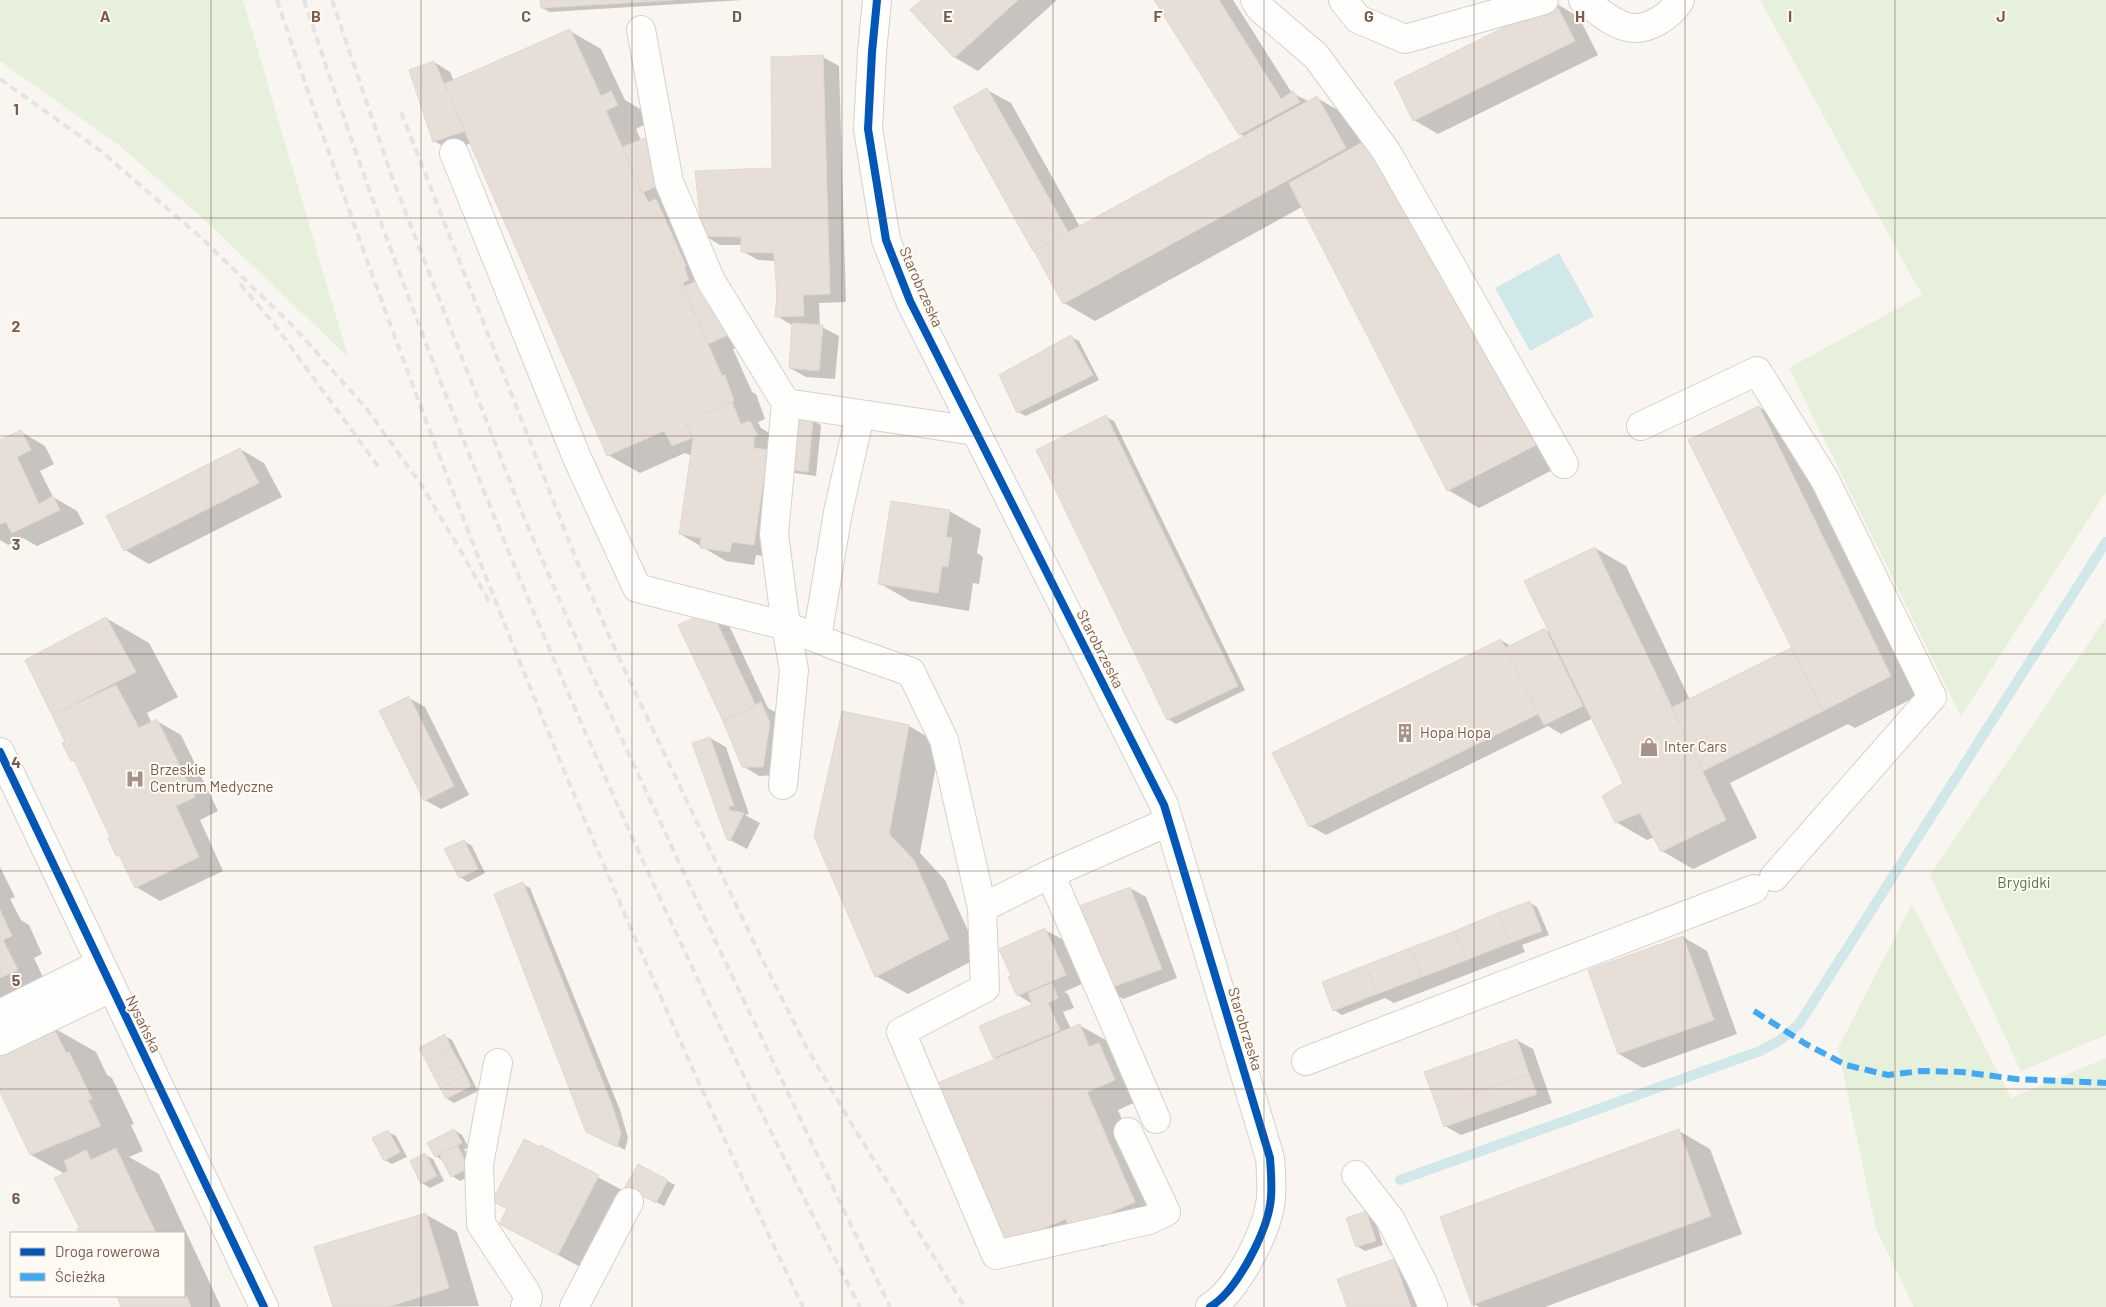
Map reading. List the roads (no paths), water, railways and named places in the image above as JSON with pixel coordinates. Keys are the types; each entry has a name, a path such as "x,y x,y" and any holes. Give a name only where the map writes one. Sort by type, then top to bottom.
{"street":[{"name":"Starobrzeska","path":"877,0 868,130 886,240 910,301 1164,805 1270,1158 1271,1199 1261,1236 1242,1272 1217,1302 1210,1307"},
{"path":"1255,0 1260,8 1316,56 1386,151 1564,464"},
{"path":"1343,0 1358,19 1405,39 1544,0"},
{"path":"1583,0 1606,16 1628,27 1647,25 1665,18 1680,0"},
{"path":"641,30 669,182 711,281 786,404 774,534 786,626 794,670 783,785"},
{"path":"454,153 576,458 637,588 786,626 911,672 944,740 982,908 985,988 900,1032 996,1255 1149,1220 1166,1212 1128,1132"},
{"path":"1306,1061 1764,883 1932,697 1825,480 1757,371 1641,426"},
{"path":"786,404 975,431"},
{"path":"817,638 838,512 860,415"},
{"name":"Nysańska","path":"0,752 264,1307"},
{"path":"982,908 1050,874 1168,822"},
{"path":"1050,874 1156,1119"},
{"path":"0,1014 106,976"},
{"path":"0,1041 106,976"},
{"path":"498,1063 479,1164 481,1224 524,1288 528,1297 525,1307"},
{"path":"1356,1175 1390,1219 1422,1281 1433,1307"},
{"path":"574,1307 629,1202"}],"water":[{"path":"1559,253 1594,316 1530,351 1495,288"}],"waterway":[{"path":"1400,1180 1760,1051 1779,1041 1799,1024 2106,542"}],"railway":[{"path":"277,0 393,332 455,498 520,662 656,987 728,1148 803,1307"},
{"path":"304,0 343,116 427,346 471,460 565,686 614,798 712,1009 784,1159 860,1307"},
{"path":"332,0 392,177 523,515 588,666 715,940 890,1307"},
{"path":"0,79 101,151 198,235 293,326 366,408 422,486 491,605"},
{"path":"401,112 576,559 618,656 759,953 807,1048 854,1128 965,1307"},
{"path":"240,284 274,324 378,466"}],"place":[{"name":"Hopa Hopa","path":"1405,733"},
{"name":"Inter Cars","path":"1649,747"},
{"name":"Brzeskie Centrum Medyczne","path":"135,779"}],"park label":[{"name":"Brygidki","path":"2024,883"}]}
